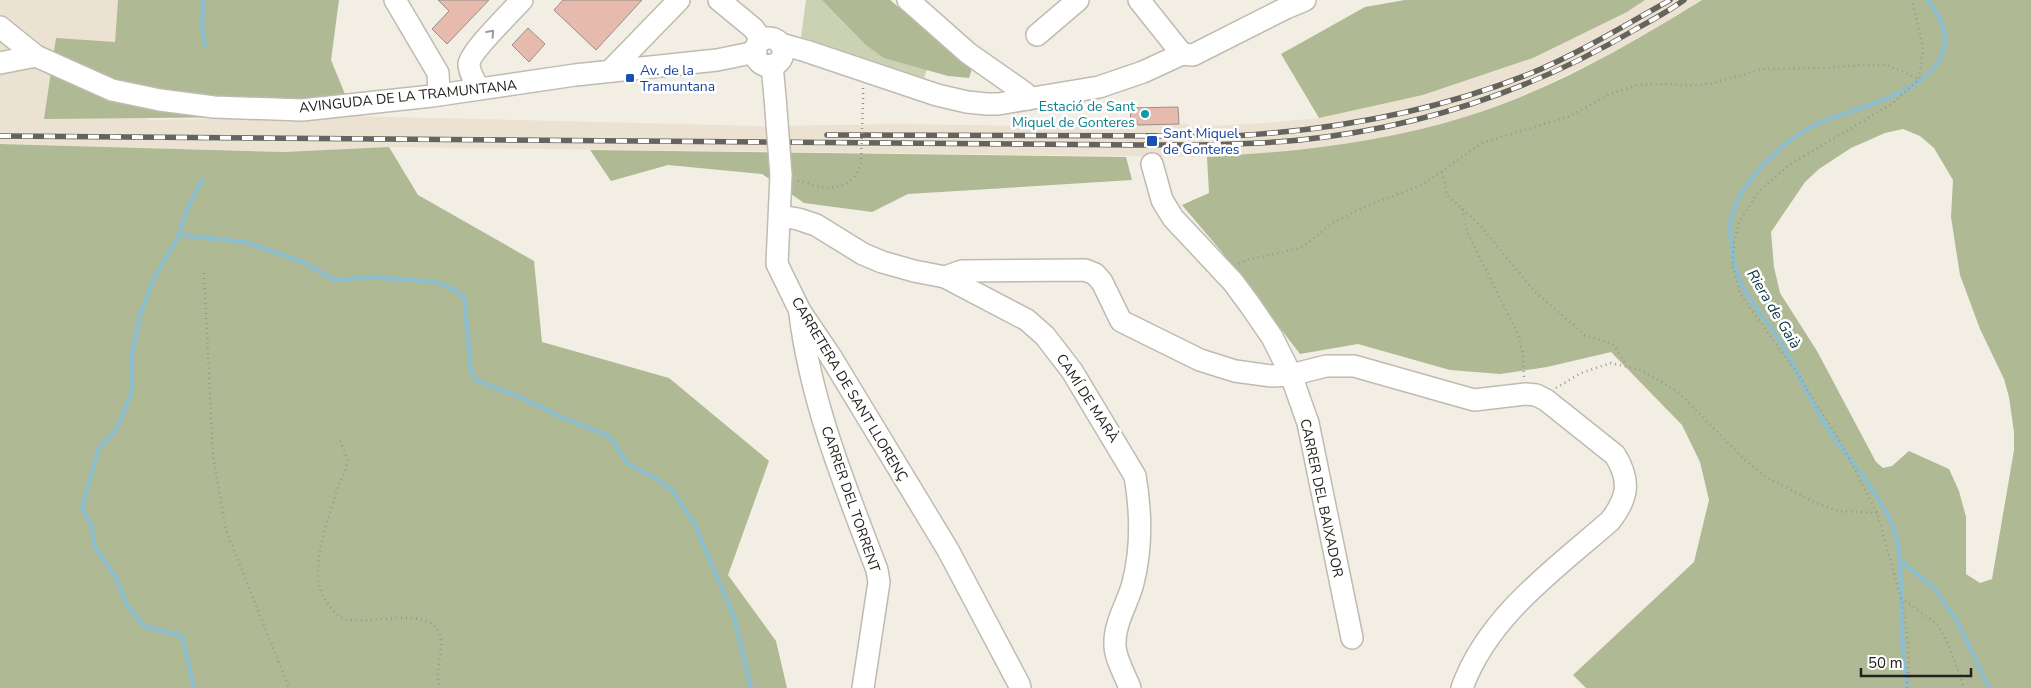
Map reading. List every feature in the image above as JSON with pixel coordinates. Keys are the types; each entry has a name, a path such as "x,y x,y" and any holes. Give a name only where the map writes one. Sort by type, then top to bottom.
{"street":[{"path":"395,0 438,73 439,95"},
{"path":"479,90 470,71 469,62 475,51 522,0"},
{"path":"610,71 679,0"},
{"path":"720,0 753,28 770,52"},
{"path":"908,0 968,53 1025,93 1028,98 1099,87 1143,72 1182,54 1193,55 1305,0"},
{"path":"1037,35 1078,0"},
{"path":"1139,0 1182,54"},
{"path":"1182,54 1186,45 1275,0"},
{"name":"AVINGUDA DE LA TRAMUNTANA","path":"0,26 36,56 112,90 160,100 214,107 302,110 439,95 610,71 717,60 770,52 830,60 937,95 966,102 998,104 1028,98"},
{"path":"648,32 646,42 649,52 668,65"},
{"name":"CARRETERA DE SANT LLORENÇ","path":"770,52 781,175 777,264 800,311 831,357 948,550 1020,684 1020,688"},
{"path":"0,63 36,56"},
{"path":"438,73 469,62"},
{"name":"CARRER DEL BAIXADOR","path":"1152,164 1162,200 1173,218 1226,275 1250,305 1272,337 1291,375 1308,422 1352,638"},
{"name":"CAMÍ DE MARÀ","path":"780,216 798,218 816,225 863,254 882,262 945,277 1027,320 1045,336 1072,371 1135,476 1140,537 1138,559 1134,582 1115,633 1114,647 1130,688"},
{"path":"945,277 962,271 1085,270 1095,274 1102,282 1121,321 1200,360 1235,371 1264,376 1291,375 1326,366 1354,366 1474,400 1536,397 1615,455 1622,466 1626,482 1625,496 1620,509 1610,521 1511,610 1478,652 1462,688"},
{"name":"CARRER DEL TORRENT","path":"800,311 804,339 824,424 842,482 877,570 878,582 863,688"}],"path":[{"path":"1907,688 1909,656 1901,598 1877,513 1841,443 1797,373 1741,295 1732,265 1734,243 1739,222 1760,190 1788,165 1893,103 1919,79 1923,48 1912,0"},
{"path":"1226,275 1246,260 1301,248 1333,223 1362,208 1422,185 1482,143 1570,116 1610,94 1638,85 1668,84 1688,86 1714,83 1762,69 1826,68 1859,65 1887,65 1919,79"},
{"path":"816,186 831,187 854,180 862,164 863,100"},
{"path":"1442,172 1446,195 1479,224 1534,291 1585,335 1614,346 1627,365"},
{"path":"1462,209 1468,234 1518,334 1536,397 1581,373 1611,362 1627,365 1648,374 1678,392 1745,460 1774,482 1816,503 1838,511 1877,513"},
{"path":"204,273 213,456 226,530 289,688"},
{"path":"340,442 347,460 320,551 317,578 322,596 331,609 344,618 362,621 421,618 434,625 440,636 438,674 440,688"},
{"path":"1901,598 1938,625 1949,646 1964,688"}],"shaded area":[{"path":"0,0 118,0 115,42 149,120 354,116 760,126 898,124 1095,127 1095,125 1188,124 1189,127 1319,118 1424,95 1533,58 1627,12 1645,0 1702,0 1633,43 1536,90 1470,116 1390,137 1327,147 1268,154 1207,157 389,147 284,152 0,144"}],"green space":[{"path":"118,0 339,0 331,60 354,116 44,119 56,38 115,42"},
{"path":"806,0 832,0 931,58 924,78 801,37"},
{"path":"822,0 890,0 972,69 969,78 948,76 884,58 866,45"},
{"path":"1405,0 1645,0 1627,12 1533,58 1423,95 1319,118 1281,54 1365,7"},
{"path":"1702,0 2031,0 2031,688 1586,688 1573,675 1694,562 1709,500 1700,462 1682,425 1611,352 1547,367 1500,374 1450,370 1358,344 1300,354 1221,251 1182,205 1209,193 1207,157 1306,149 1371,140 1468,116 1559,80 1588,66","holes":["1903,129 1920,136 1934,148 1953,180 1951,217 1960,275 1980,329 2004,379 2009,397 2014,432 2014,450 1992,579 1980,583 1966,574 1966,517 1959,491 1949,469 1909,451 1892,466 1883,468 1876,462 1817,351 1780,293 1774,267 1771,232 1805,182 1819,169 1851,148 1885,133"]},
{"path":"0,144 284,152 389,147 418,195 534,261 542,342 669,378 769,461 728,575 776,641 787,688 0,688"},
{"path":"590,150 1126,157 1132,180 908,194 872,212 804,203 762,174 668,165 611,181"}],"building":[{"path":"438,0 489,0 447,44 432,29 449,11"},
{"path":"563,0 642,0 596,50 554,10"},
{"path":"528,28 545,44 529,62 512,45"},
{"name":"Estació de Sant Miquel de Gonteres","path":"1178,107 1179,124 1137,125 1137,120 1131,121 1130,108"}],"waterway":[{"path":"203,0 202,26 205,45"},
{"name":"Riera de Gaià","path":"1908,688 1903,652 1899,556 1897,538 1891,522 1876,495 1822,419 1785,350 1743,287 1734,264 1730,229 1733,213 1750,181 1762,166 1792,139 1821,122 1881,101 1903,91 1922,79 1937,64 1944,47 1943,26 1928,0"},
{"path":"194,688 182,636 144,626 126,604 117,579 95,547 91,525 82,507 99,448 116,430 132,392 132,354 140,315 153,280 179,235 187,209 202,180"},
{"path":"179,235 245,242 301,261 335,280 369,277 438,282 464,296 471,372 476,380 609,436 628,464 657,479 672,490 694,523 734,617 751,688"},
{"path":"1900,560 1934,588 1956,619 1989,688"}],"railway":[{"path":"827,135 1233,136 1346,124 1420,109 1457,99 1529,74 1583,49 1670,0"},
{"path":"0,136 1141,145 1280,142 1388,126 1474,103 1516,88 1597,51 1684,0"}],"place":[{"name":"Av. de la Tramuntana","path":"630,78"},
{"name":"Estació de Sant Miquel de Gonteres","path":"1145,114"},
{"name":"Sant Miquel de Gonteres","path":"1152,141"}]}
